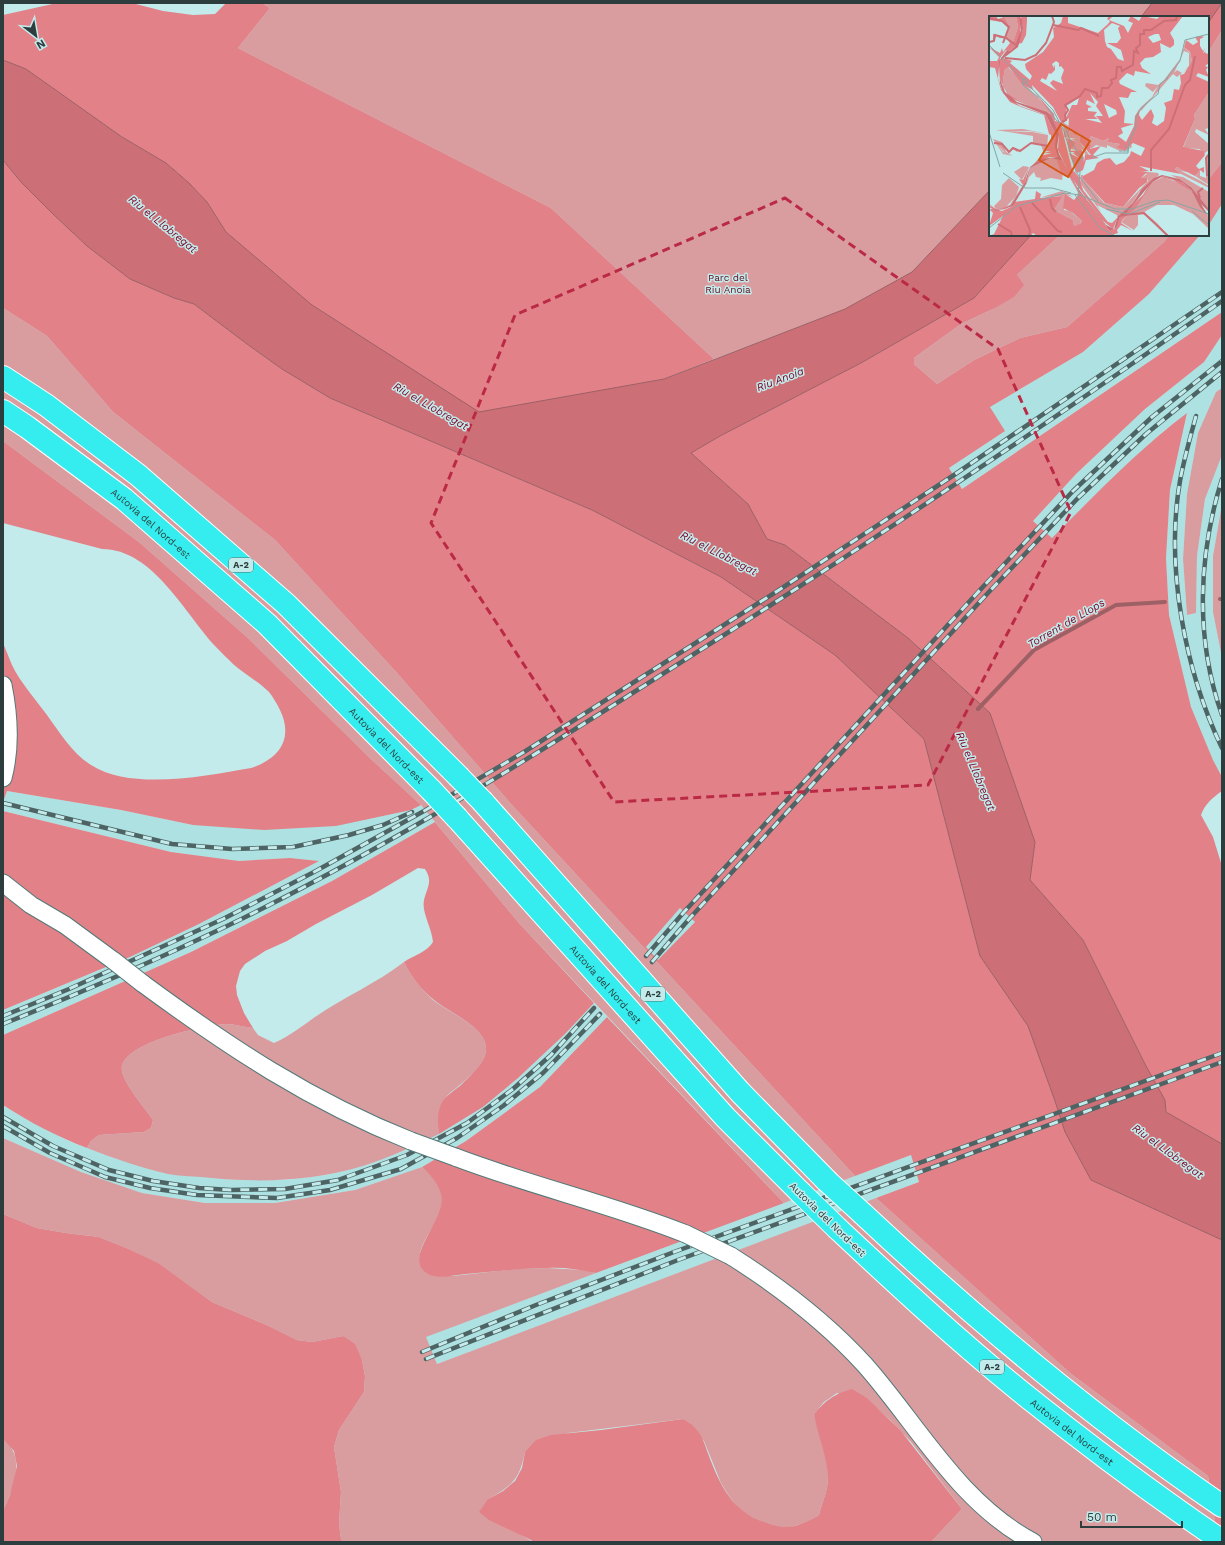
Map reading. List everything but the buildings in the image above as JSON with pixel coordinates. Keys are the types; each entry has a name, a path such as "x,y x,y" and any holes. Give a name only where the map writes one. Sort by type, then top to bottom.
{"highway":[{"name":"A-2","path":"3,377 46,405 138,475 286,604 458,776 740,1092 827,1182 914,1262 1037,1368 1098,1417 1222,1506"},
{"name":"Autovia del Nord-est","path":"3,411 124,499 267,624 431,790 725,1117 838,1229 918,1304 1019,1390 1155,1495 1222,1541"}],"main road":[{"path":"3,685 7,702 9,733 8,754 3,778"},
{"path":"3,883 31,905 65,926 227,1044 264,1068 343,1112 411,1141 455,1157 523,1181 649,1220 686,1234 731,1256 783,1290 820,1320 865,1366 943,1463 970,1494 981,1505 1007,1525 1033,1542"},
{"path":"3,898 31,905"}],"highlighted area":[{"path":"785,198 998,349 1071,512 928,785 614,802 431,523 515,315"}],"shaded area":[{"path":"57,3 132,3 163,11 193,15 215,14 226,3 262,3 270,8 238,48 551,208 714,359 664,379 479,413 312,305 226,232 207,202 189,183 166,163 122,137 26,69 3,60 3,15"},
{"path":"1222,3 1222,30 1209,51 1209,22"},
{"path":"3,160 21,182 87,246 130,279 174,298 194,304 282,369 330,398 592,510 721,577 835,655 924,739 980,956 1028,1026 1065,1132 1091,1180 1222,1240 1222,1542 1216,1528 1208,1476 1070,1373 876,1198 919,1182 911,1155 855,1176 512,805 397,673 275,540 113,412 47,336 3,308","holes":["680,908 695,922 658,960 646,947"]},
{"path":"1222,162 1222,204 1209,224 1209,179"},
{"path":"1222,204 1222,312 962,489 949,468 1004,431 990,407 1083,352 1149,294 1199,236 1209,236 1209,224"},
{"path":"1030,236 1059,236 1017,275 1024,285 1014,297 961,324 914,358 914,364 937,384 974,360 1020,338 1067,327 1164,242 1168,236 1199,236 1149,294 1083,352 990,407 1005,431 949,468 962,489 1222,312 1222,335 1204,362 1145,409 1076,474 1033,521 1052,538 1134,457 1187,413 1170,490 1166,558 1169,615 1191,707 1213,760 1222,777 1222,791 1209,802 1201,815 1213,837 1222,866 1222,1144 1166,1112 1165,1100 1146,1066 1083,940 1030,880 1035,842 990,713 908,638 785,545 767,539 748,504 691,453 720,436 861,363 974,298"},
{"path":"1222,335 1222,388 1216,392 1198,433 1187,494 1183,559 1187,615 1196,613 1197,556 1205,499 1222,455 1222,504 1213,556 1213,612 1222,658 1222,777 1213,760 1191,707 1169,615 1166,558 1170,490 1187,414 1162,432 1052,538 1033,521 1076,474 1145,409 1204,362"},
{"path":"3,441 139,542 248,638 372,760 421,805 411,810 336,826 264,830 193,825 121,810 7,791 3,802 3,643 19,678 67,742 84,760 108,773 127,778 169,779 212,775 251,768 261,764 276,753 284,739 285,730 284,720 280,710 269,692 237,668 216,647 180,601 152,571 137,560 120,552 102,549 3,523"},
{"path":"7,791 121,810 193,825 411,810 421,805 435,822 332,881 191,952 3,1035 3,1010 130,957 199,924 319,861 290,858 239,861 171,852 3,811 3,802"},
{"path":"3,811 171,852 239,861 290,858 319,861 199,924 130,957 3,1010"},
{"path":"435,822 519,923 594,1003 565,1034 518,1078 483,1107 439,1134 438,1117 442,1103 446,1097 463,1083 478,1067 485,1055 486,1045 474,1027 442,1006 425,992 413,977 404,962 423,951 433,942 424,909 424,898 429,884 428,875 425,869 418,868 372,895 287,941 265,951 245,964 240,971 236,986 237,995 244,1013 253,1028 226,1024 201,1028 165,1037 147,1044 133,1052 124,1061 122,1071 131,1089 153,1120 151,1128 144,1132 99,1135 91,1141 87,1148 44,1129 3,1105 3,1035 191,952 332,881"},
{"path":"680,907 695,922 659,960 646,947"},
{"path":"594,1003 607,1017 540,1087 466,1141 422,1167 355,1190 275,1203 205,1203 142,1193 81,1172 3,1138 3,1105 66,1140 116,1159 230,1180 287,1180 327,1175 363,1166 401,1152 439,1134 483,1107 518,1078 565,1034"},
{"path":"607,1017 784,1203 596,1273 572,1269 538,1268 443,1277 430,1275 425,1272 420,1265 420,1256 438,1214 441,1204 441,1194 436,1183 422,1167 466,1141 540,1087"},
{"path":"911,1155 919,1182 437,1364 425,1337"},
{"path":"3,1214 37,1228 99,1237 129,1249 158,1263 212,1302 269,1326 297,1340 312,1342 343,1336 355,1344 362,1360 365,1376 364,1392 339,1430 334,1447 341,1492 339,1524 341,1539 343,1542 3,1542 3,1511 10,1495 17,1466 14,1451 3,1439"},
{"path":"852,1389 867,1398 901,1431 962,1509 931,1542 533,1542 489,1520 479,1512 488,1499 503,1491 515,1481 522,1468 525,1452 536,1440 551,1435 683,1419 692,1425 700,1434 713,1467 723,1487 735,1504 753,1517 772,1525 786,1527 799,1525 819,1515 827,1488 828,1479 826,1460 814,1414 831,1398"}],"green space":[{"name":"Parc del Riu Anoia","path":"262,3 1152,3 1142,16 989,16 989,191 912,272 845,309 714,359 551,208 238,48 270,8"},
{"path":"1222,30 1222,162 1209,179 1209,51"},
{"path":"1059,236 1168,236 1164,242 1067,327 1020,338 974,360 937,384 914,364 914,358 961,324 993,309 1017,275"},
{"path":"3,308 47,336 113,412 275,540 397,673 512,805 855,1176 784,1203 519,923 421,805 372,760 248,638 139,542 3,441"},
{"path":"1222,388 1222,455 1205,499 1197,556 1196,613 1187,615 1183,559 1187,494 1198,433 1216,392"},
{"path":"1222,504 1222,658 1213,612 1213,556"},
{"path":"404,962 413,977 429,996 474,1027 486,1045 485,1055 478,1067 445,1099 439,1126 439,1134 392,1156 363,1166 323,1175 283,1180 242,1180 180,1176 148,1169 87,1148 91,1141 99,1135 144,1132 151,1128 153,1120 131,1089 122,1071 124,1061 133,1052 147,1044 165,1037 201,1028 226,1024 253,1028 258,1035 274,1043 291,1034 326,1010 383,977"},
{"path":"3,1138 81,1172 142,1193 205,1203 275,1203 355,1190 422,1167 436,1183 442,1195 442,1205 439,1215 424,1242 421,1251 420,1260 423,1270 453,1276 516,1269 548,1268 583,1270 596,1273 426,1337 437,1364 876,1198 1070,1373 1208,1476 1216,1528 1214,1542 931,1542 962,1509 911,1442 889,1419 878,1409 837,1393 824,1402 814,1414 826,1460 828,1479 827,1488 819,1515 805,1523 787,1528 772,1526 740,1510 721,1483 704,1441 683,1419 568,1433 525,1452 520,1469 514,1481 488,1499 518,1533 533,1542 343,1542 341,1539 339,1524 341,1492 334,1447 339,1430 364,1392 365,1376 362,1360 343,1336 312,1342 297,1340 269,1326 212,1302 157,1263 129,1249 99,1237 37,1228 3,1214"},
{"path":"3,1439 10,1446 15,1455 16,1474 11,1493 3,1511"}],"water":[{"path":"1152,3 1222,3 1209,22 1209,16 1142,16"},
{"path":"3,60 26,69 122,137 166,163 189,183 207,202 226,232 312,305 479,412 664,379 845,309 912,272 989,191 989,236 1030,236 974,298 861,363 720,436 691,453 748,504 767,539 785,545 908,638 990,713 1035,842 1030,880 1083,940 1146,1066 1165,1100 1166,1112 1222,1144 1222,1240 1091,1180 1065,1132 1028,1026 980,956 924,739 835,655 721,577 592,510 330,398 282,369 194,304 174,298 130,279 87,246 21,182 3,160"}],"waterway":[{"name":"Torrent de Llops","path":"978,709 1034,650 1116,605 1165,602"}],"railway":[{"path":"3,1016 69,989 223,919 314,872 424,811 524,752 779,590 954,475 1222,292"},
{"path":"3,1024 170,953 286,897 346,865 464,797 580,726 894,525 1092,392 1222,301"},
{"path":"646,956 684,912 1073,491 1152,417 1222,361"},
{"path":"652,962 690,918 987,594 1078,498 1146,434 1222,372"},
{"path":"1196,416 1180,481 1176,514 1175,548 1177,583 1188,652 1209,718 1222,748"},
{"path":"1222,479 1208,538 1204,567 1203,597 1207,657 1213,686 1222,715"},
{"path":"3,803 172,844 232,849 293,847 349,835 383,825 412,812"},
{"path":"3,1117 53,1146 109,1170 153,1181 199,1188 231,1190 285,1189 338,1180 407,1155 467,1123 513,1089 551,1055 594,1008"},
{"path":"3,1126 50,1153 105,1177 150,1188 197,1195 277,1198 330,1190 401,1169 457,1138 503,1106 543,1073 600,1014"},
{"path":"422,1352 536,1305 674,1252 1222,1053"},
{"path":"426,1359 678,1260 1222,1062"}],"water label":[{"name":"Riu el Llobregat","path":"163,224"},
{"name":"Riu Anoia","path":"780,379"},
{"name":"Riu el Llobregat","path":"431,406"},
{"name":"Riu el Llobregat","path":"719,553"},
{"name":"Riu el Llobregat","path":"976,771"},
{"name":"Riu el Llobregat","path":"1168,1151"}]}
